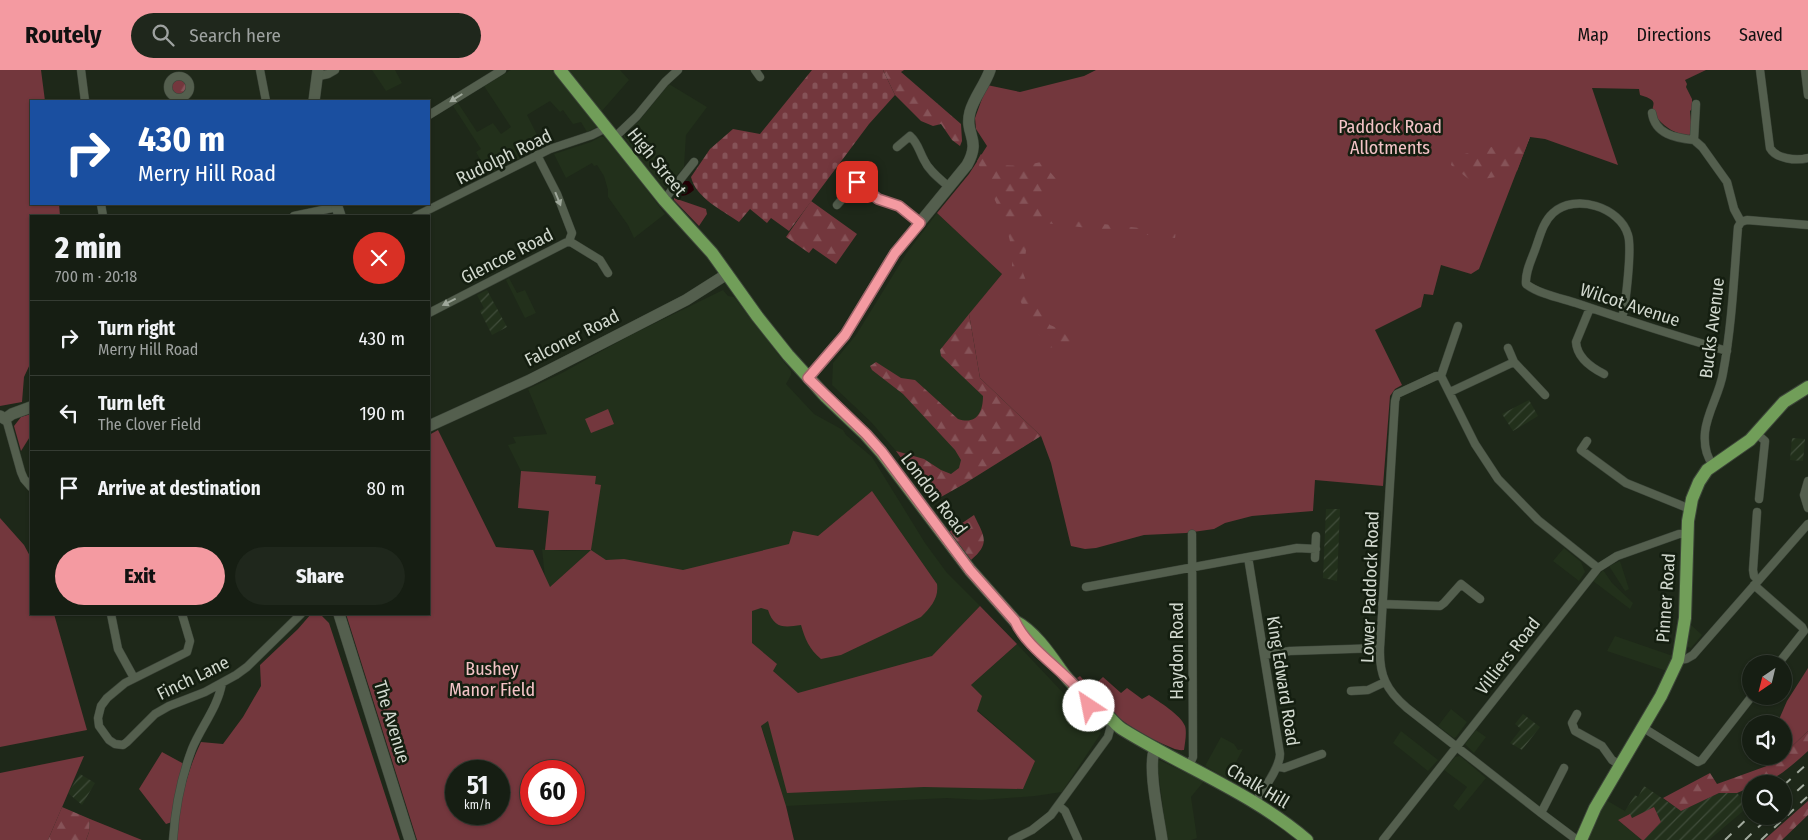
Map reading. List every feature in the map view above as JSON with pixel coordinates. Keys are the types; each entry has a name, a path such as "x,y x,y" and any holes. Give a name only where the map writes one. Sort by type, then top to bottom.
{"main road":[{"name":"High Street","path":"560,70 664,200 699,236 728,274"},
{"name":"London Road","path":"728,274 757,316 808,378 882,452 970,570 1015,621 1019,630 1052,665 1062,671 1088,700 1089,706 1108,723 1112,722 1154,748 1189,766"},
{"name":"Pinner Road","path":"1582,840 1595,808 1661,696 1678,660 1685,618 1687,534 1690,509 1699,482 1707,470 1742,446 1756,433 1784,402 1808,387"},
{"name":"Chalk Hill","path":"1189,766 1255,803 1307,840"}],"street":[{"path":"81,70 85,100"},
{"path":"260,70 266,100"},
{"path":"314,100 318,73 328,74 335,70"},
{"path":"430,114 502,70"},
{"path":"610,133 637,116 665,82 678,70"},
{"path":"755,70 760,77"},
{"path":"808,378 845,335 895,253 967,165 974,152 974,140 969,128 970,112 990,70"},
{"path":"1760,70 1770,148 1777,156 1799,160 1808,158"},
{"path":"1804,70 1808,95"},
{"path":"1696,104 1694,140 1722,174 1730,191 1735,213 1741,222 1747,220 1808,225"},
{"path":"1652,113 1655,124 1662,131 1676,138 1694,140"},
{"name":"Rudolph Road","path":"418,215 550,148 592,135 610,133"},
{"path":"897,147 910,136 917,144 928,166 949,187"},
{"name":"Glencoe Road","path":"430,312 569,241 572,233 557,194 538,155"},
{"path":"664,200 694,162"},
{"path":"837,206 857,182 878,199 899,206 920,223"},
{"name":"Wilcot Avenue","path":"1622,318 1625,306 1629,240 1624,226 1619,219 1603,209 1586,204 1574,203 1554,212 1543,228 1527,272 1526,284 1536,290 1590,308 1727,351"},
{"path":"300,215 338,209"},
{"name":"Bucks Avenue","path":"1713,465 1708,458 1705,430 1720,388 1727,351 1738,227 1741,222"},
{"path":"569,241 600,260 608,273"},
{"name":"Falconer Road","path":"430,426 530,380 686,300 728,274"},
{"path":"1590,308 1576,346 1581,356 1592,368 1604,374"},
{"path":"1458,326 1441,376 1475,444 1498,479 1538,520 1598,568"},
{"path":"1508,348 1514,362 1545,395"},
{"path":"1450,392 1514,362"},
{"name":"Lower Paddock Road","path":"1441,376 1436,376 1408,389 1396,397 1382,604 1380,669 1385,682 1400,703 1577,840"},
{"path":"30,407 2,418 7,422 21,472 30,486"},
{"path":"1756,433 1764,438 1765,441 1759,499"},
{"path":"1587,441 1581,450 1617,478 1634,487 1690,509"},
{"path":"1808,481 1804,495 1808,508"},
{"path":"1757,512 1753,570 1756,583 1804,631 1785,655"},
{"path":"1678,660 1686,659 1693,655 1808,524"},
{"name":"Haydon Road","path":"1189,766 1193,757 1192,534"},
{"name":"Villiers Road","path":"1382,840 1598,568 1617,556 1679,534 1687,534"},
{"path":"1315,558 1316,536"},
{"path":"1086,587 1248,557 1291,551 1297,548 1316,549"},
{"name":"King Edward Road","path":"1248,557 1280,754 1277,766 1255,803"},
{"path":"1382,604 1440,606 1461,584 1480,599"},
{"path":"111,615 118,648 134,678 187,652 190,642 182,615"},
{"name":"Finch Lane","path":"134,678 107,698 98,714 100,726 105,736 112,743 118,745 127,742 156,714 169,706 190,698 236,675 247,667 300,615"},
{"name":"The Avenue","path":"339,615 410,840"},
{"path":"1264,656 1290,651 1380,648"},
{"path":"1351,691 1368,690 1385,682"},
{"path":"173,840 175,817 192,750 220,693 222,683"},
{"path":"1642,727 1698,762 1702,760 1745,705"},
{"path":"1577,714 1572,723 1575,732 1602,746 1612,760 1620,765"},
{"path":"1012,840 1042,823 1059,806 1108,737 1112,722"},
{"path":"1154,748 1152,756 1153,772 1162,840"},
{"path":"1277,766 1284,768 1322,754"},
{"path":"1541,814 1564,768"},
{"path":"1059,806 1065,811 1078,840"}],"shaded area":[{"path":"372,70 395,70 402,83 386,91"},
{"path":"511,70 552,70 567,85 597,127 587,132 581,122 573,124 563,110 560,112 550,101 527,115 537,135 540,134 545,146 488,174 476,152 481,149 453,106 458,103 477,132 493,123 501,134 511,127 484,86"},
{"path":"567,70 620,70 629,80 601,112"},
{"path":"669,84 707,107 686,135 684,167 665,189 655,180 623,136 639,121"},
{"path":"604,137 628,165 665,214 634,238 628,225 608,197 604,176 597,165 594,166 592,163 566,178 554,154 591,142"},
{"path":"682,181 689,181 694,190 683,196 679,195 676,190"},
{"path":"937,213 1002,274 945,345 1041,436 964,484 941,497 931,499 896,451 871,422 832,385 833,363 856,335 906,254"},
{"path":"509,278 517,293 525,290 536,313 525,318 506,280"},
{"path":"487,290 507,327 492,335 480,311 484,308 477,295"},
{"path":"723,290 728,296 734,297 791,371 786,384 814,414 843,430 846,435 872,457 925,543 947,573 980,606 932,657 971,685 1017,644 1101,733 1062,792 981,800 947,798 786,806 761,725 551,636 542,549 565,551 591,550 595,476 518,508 521,471 508,445 516,443 513,437 547,434 528,389 562,373 629,336","holes":["971,685 977,710 1014,742 976,723"]},
{"path":"1529,400 1538,416 1513,431 1502,414"},
{"path":"1792,438 1805,439 1803,461 1790,460"},
{"path":"1326,509 1340,509 1337,581 1323,578"},
{"path":"1564,548 1581,562 1585,572 1579,581 1553,561"},
{"path":"1620,561 1629,589 1625,591 1609,566"},
{"path":"1603,570 1612,583 1633,603 1630,609 1593,581"},
{"path":"1690,624 1702,635 1691,648 1686,646"},
{"path":"1615,636 1673,656 1667,671 1607,651"},
{"path":"1451,709 1467,722 1454,738 1438,726"},
{"path":"1523,714 1540,727 1522,750 1510,743 1521,729 1515,724"},
{"path":"1476,730 1486,737 1474,753 1465,744"},
{"path":"1401,731 1438,760 1428,771 1393,743"},
{"path":"1221,737 1234,744 1238,750 1243,749 1227,779 1205,766"},
{"path":"1460,756 1486,778 1459,811 1453,806 1467,787 1444,770 1455,757"},
{"path":"1159,760 1204,781 1191,797 1197,838 1191,840 1167,840 1157,762"},
{"path":"80,774 95,783 82,805 68,793"},
{"path":"1644,786 1681,811 1719,793 1737,793 1742,798 1742,812 1709,840 1644,840 1661,822 1654,808 1632,818 1625,811 1635,795 1638,797"},
{"path":"1606,800 1630,814 1618,820 1642,840 1588,840 1593,825"}],"green space":[{"path":"0,70 41,70 45,100 30,100 30,205 59,205 60,215 30,215 30,364 24,377 22,402 0,406"},
{"path":"812,70 883,70 895,95 869,124 789,231 771,218 767,223 750,209 739,222 704,197 698,191 691,177 710,149 733,129 760,134"},
{"path":"883,70 904,70 901,72 961,124 962,141 960,146 952,140 941,124 933,126 921,121 895,95"},
{"name":"Paddock Road Allotments","path":"1096,70 1706,70 1685,80 1692,99 1692,109 1690,111 1692,133 1688,136 1671,130 1655,118 1653,102 1647,97 1640,95 1639,89 1592,88 1618,165 1545,139 1530,137 1479,269 1471,274 1441,265 1433,295 1424,294 1421,307 1375,330 1402,385 1395,389 1390,396 1383,486 1315,480 1313,511 1252,516 1225,523 1214,529 1186,533 1144,535 1096,548 1085,549 1071,546 1051,463 1041,436 980,378 969,314 1002,274 937,213 969,174 987,146 976,129 975,118 987,85 1020,92 1084,76"},
{"path":"179,78 185,81 188,87 185,93 179,96 173,93 170,87 173,81"},
{"path":"1530,137 1517,171 1508,175 1471,181 1451,165 1453,157"},
{"path":"981,154 992,165 1022,166 1041,162 1059,182 1038,204 1048,218 1176,232 1175,238 1045,223 1026,217 1017,223 1020,236 1027,243 1023,273 1032,296 1050,325 1062,330 1071,342 1070,349 1047,347 1027,317 1012,280 1012,249 1005,222 977,161"},
{"path":"674,198 706,209 707,214 699,226 674,200"},
{"path":"811,201 857,234 836,264 813,248 809,253 786,237"},
{"path":"969,314 980,378 1041,436 964,484 941,497 931,499 896,451 924,459 951,474 959,468 961,460 955,450 903,394 872,370 870,366 876,362 901,378 915,380 958,419 974,419 982,408 983,396 941,356 940,350"},
{"path":"608,409 614,424 591,433 585,419"},
{"path":"30,414 30,437 21,451 14,426 21,417"},
{"name":"Bushey Manor Field","path":"438,430 496,547 533,550 550,587 591,550 606,560 624,559 683,570 789,544 793,531 818,536 872,491 937,584 937,594 931,606 921,617 841,655 821,659 808,644 801,625 780,625 773,620 768,610 761,608 752,611 752,643 777,664 773,671 798,693 932,656 980,606 1017,644 971,685 982,696 977,711 1035,761 1023,789 924,787 787,793 768,721 761,726 786,806 794,840 417,840 346,615 430,615 430,434"},
{"path":"521,471 596,476 595,484 601,485 591,550 545,550 549,511 518,508"},
{"path":"974,515 984,539 981,549 971,560 949,532"},
{"path":"0,518 24,545 30,556 30,615 54,615 87,730 0,747"},
{"path":"310,615 322,616 329,623 400,840 176,840 184,790 201,742 223,744 243,717 261,686 260,665"},
{"path":"1808,668 1808,731 1792,746 1792,715 1781,715 1785,705 1792,705 1792,693"},
{"path":"1080,676 1091,688 1103,677 1121,693 1127,688 1142,699 1149,695 1183,722 1186,734 1184,750 1163,744 1127,724 1096,698 1077,678"},
{"path":"1808,731 1808,751 1789,768 1778,775 1742,775 1742,791 1737,793 1719,793 1681,811 1663,798 1710,773 1717,784 1769,765 1792,765 1792,746"},
{"path":"162,752 184,764 172,822 166,824 139,789"},
{"path":"84,756 48,840 0,840 0,773"},
{"path":"1808,801 1808,815 1782,840 1764,840 1781,825 1792,825 1792,815"},
{"path":"62,807 90,819 86,840 48,840"},
{"path":"1654,807 1661,822 1644,840 1618,820 1630,814 1632,818"},
{"path":"90,819 142,840 86,840"}],"railway":[{"path":"1792,778 1808,763"},
{"path":"1792,796 1808,781"},
{"path":"1761,840 1808,796"},
{"path":"1725,840 1742,824"},
{"path":"1745,840 1761,825"}],"route":[{"path":"857,182 878,199 899,206 920,223 895,253 855,321 838,345 808,378 882,452 970,570 1015,621 1019,630 1052,665 1062,671 1088,700 1089,706"}]}
